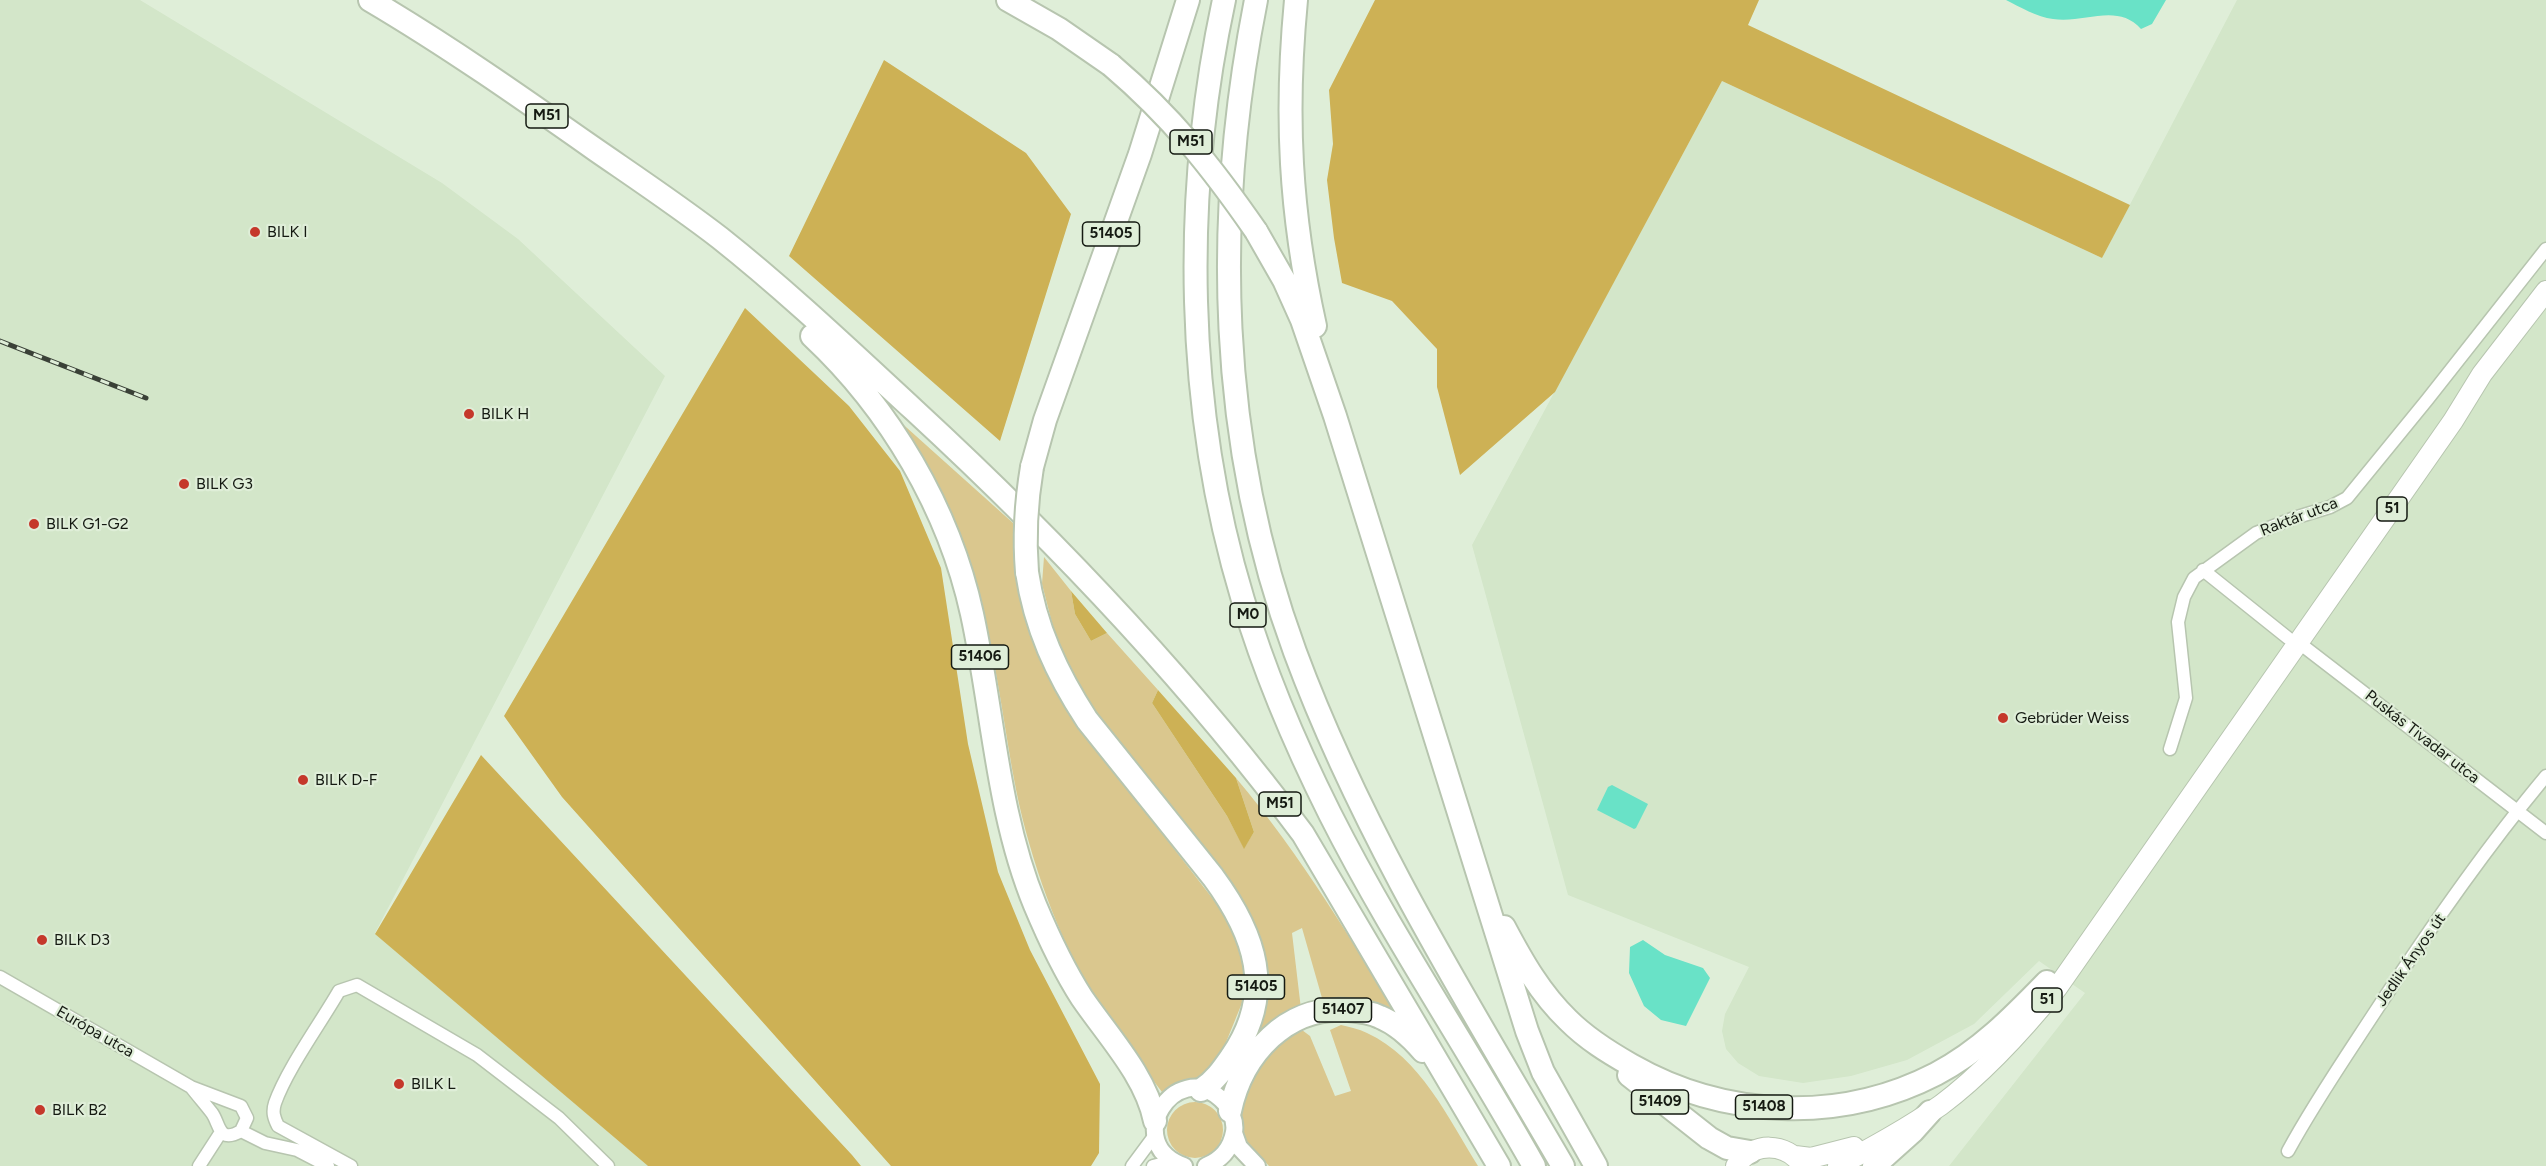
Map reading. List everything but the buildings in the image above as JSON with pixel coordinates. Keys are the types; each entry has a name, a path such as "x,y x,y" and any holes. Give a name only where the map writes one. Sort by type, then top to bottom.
{"highway":[{"name":"M51","path":"370,0 521,97 720,238 827,330 1068,558 1184,687 1269,789 1303,834 1450,1081"},
{"name":"M51","path":"1008,0 1059,29 1111,65 1188,139 1217,174 1257,231 1284,280 1302,320 1335,416"},
{"name":"51405","path":"1188,0 1140,154 1049,409 1032,467 1026,500 1024,536 1031,599 1052,661 1068,692 1087,720 1230,900 1250,939 1257,982 1248,1028 1239,1046 1213,1083 1202,1090"},
{"name":"M0","path":"1224,0 1206,101 1197,176 1196,316 1201,383 1210,449 1243,600 1282,708 1331,816 1374,895 1534,1166"},
{"name":"M0","path":"1256,0 1239,102 1230,177 1228,293 1234,385 1260,541 1294,650 1346,774 1420,917 1563,1166"},
{"path":"1296,0 1289,117 1293,194 1309,299 1335,416 1527,1031 1543,1072 1596,1166"},
{"name":"51406","path":"720,238 774,301 829,352 869,398 907,453 928,492 944,529 972,612 1018,858 1036,906 1062,961 1081,995 1124,1057 1152,1103 1155,1128"},
{"name":"51408","path":"1475,866 1524,965 1561,1013 1599,1047 1659,1081 1715,1100 1751,1106 1802,1109 1843,1104 1885,1095 1935,1074 1961,1059 2004,1026 2047,982"},
{"name":"51407","path":"1232,1122 1239,1079 1276,1031 1297,1018 1330,1009 1362,1011 1379,1016 1409,1036 1450,1081"},
{"name":"51409","path":"1599,1047 1639,1086 1709,1138 1738,1155"},
{"path":"1450,1081 1498,1166"},
{"path":"1874,1166 1913,1131 1930,1112"}],"main road":[{"name":"51","path":"1738,1155 1769,1147 1787,1151 1799,1161 1832,1154 1861,1144 1934,1099 1961,1078 2013,1027 2453,422 2482,374 2546,291"},
{"name":"51","path":"1838,1166 1930,1112 1964,1086 1991,1061 2057,988 2293,640"}],"street":[{"name":"Raktár utca","path":"2170,749 2186,698 2178,622 2184,597 2194,578 2256,533 2330,507 2347,498 2546,249"},
{"name":"Puskás Tivadar utca","path":"2203,570 2546,832"},
{"name":"Jedlik Ányos út","path":"2288,1151 2307,1116 2411,958 2517,811 2546,776"},
{"name":"Európa utca","path":"0,977 191,1087 228,1103 235,1103 245,1112 247,1119 241,1131"},
{"path":"351,1166 278,1126 273,1117 275,1104 289,1076 339,991 357,985 477,1055 559,1118 608,1166"},
{"name":"Európa utca","path":"191,1087 214,1116 221,1132"},
{"path":"1132,1166 1155,1128 1158,1111 1171,1095 1187,1089 1202,1090 1220,1098 1232,1122 1239,1147 1257,1166"},
{"path":"214,1116 221,1105 228,1103"},
{"path":"1206,1166 1225,1153 1232,1122"},
{"name":"51406","path":"1155,1128 1162,1150 1179,1164"},
{"path":"199,1166 221,1132 227,1135 241,1131 265,1143 297,1150 328,1166"},
{"path":"1154,1166 1179,1164"}],"shaded area":[{"path":"0,0 140,0 442,183 518,239 665,376 375,933 648,1166 0,1166"},
{"path":"1375,0 1759,0 1748,25 2130,205 2102,258 1722,81 1555,392 1460,475 1437,387 1437,349 1392,301 1342,283 1327,180 1333,144 1329,90"},
{"path":"2237,0 2546,0 2546,1166 1949,1166 2085,993 2039,961 1974,1024 1907,1060 1851,1076 1803,1083 1759,1076 1738,1063 1726,1049 1722,1031 1725,1014 1749,967 1568,895 1472,545 1722,81 2102,258"},
{"path":"884,60 1026,153 1071,214 1000,441 789,256"},
{"path":"745,308 849,406 900,471 941,568 968,744 998,872 1030,950 1100,1084 1099,1153 1091,1166 891,1166 562,797 504,716"},
{"path":"887,410 1013,523 1019,589 1036,649 1075,721 1230,921 1247,964 1242,1003 1220,1057 1203,1080 1175,1084 1162,1092 1104,1012 1063,937 1033,858 1019,804 987,628 974,579 947,513"},
{"path":"1044,557 1071,591 1075,614 1091,641 1107,633 1158,690 1152,703 1227,816 1244,848 1254,832 1236,778 1260,807 1325,899 1405,1027 1324,1005 1302,928 1292,933 1301,1009 1236,1065 1265,974 1255,924 1226,877 1096,717 1060,654 1042,584"},
{"path":"1071,591 1107,633 1091,641 1075,614"},
{"path":"1158,690 1236,778 1254,832 1244,849 1227,816 1152,703"},
{"path":"481,755 861,1166 648,1166 375,934"},
{"path":"1341,1025 1367,1033 1386,1044 1418,1073 1444,1109 1478,1166 1269,1166 1244,1139 1239,1119 1247,1079 1281,1040 1302,1030 1310,1036 1335,1096 1351,1091 1330,1030"},
{"path":"1195,1102 1206,1104 1215,1110 1221,1119 1223,1130 1221,1141 1215,1150 1206,1156 1195,1158 1184,1156 1175,1150 1169,1141 1167,1130 1169,1119 1175,1110 1184,1104"}],"water":[{"path":"2006,0 2166,0 2152,24 2141,29 2132,21 2111,15 2065,20 2047,18"},
{"path":"1612,785 1648,804 1636,828 1597,810 1608,787"},
{"path":"1643,940 1665,955 1703,968 1710,978 1686,1026 1661,1020 1644,1006 1629,973 1630,947"}],"railway":[{"path":"0,341 146,398"}],"place":[{"name":"BILK I","path":"255,232"},
{"name":"BILK H","path":"469,414"},
{"name":"BILK G3","path":"184,484"},
{"name":"BILK G1-G2","path":"34,524"},
{"name":"Gebrüder Weiss","path":"2003,718"},
{"name":"BILK D-F","path":"303,780"},
{"name":"BILK D3","path":"42,940"},
{"name":"BILK L","path":"399,1084"},
{"name":"BILK B2","path":"40,1110"}]}
